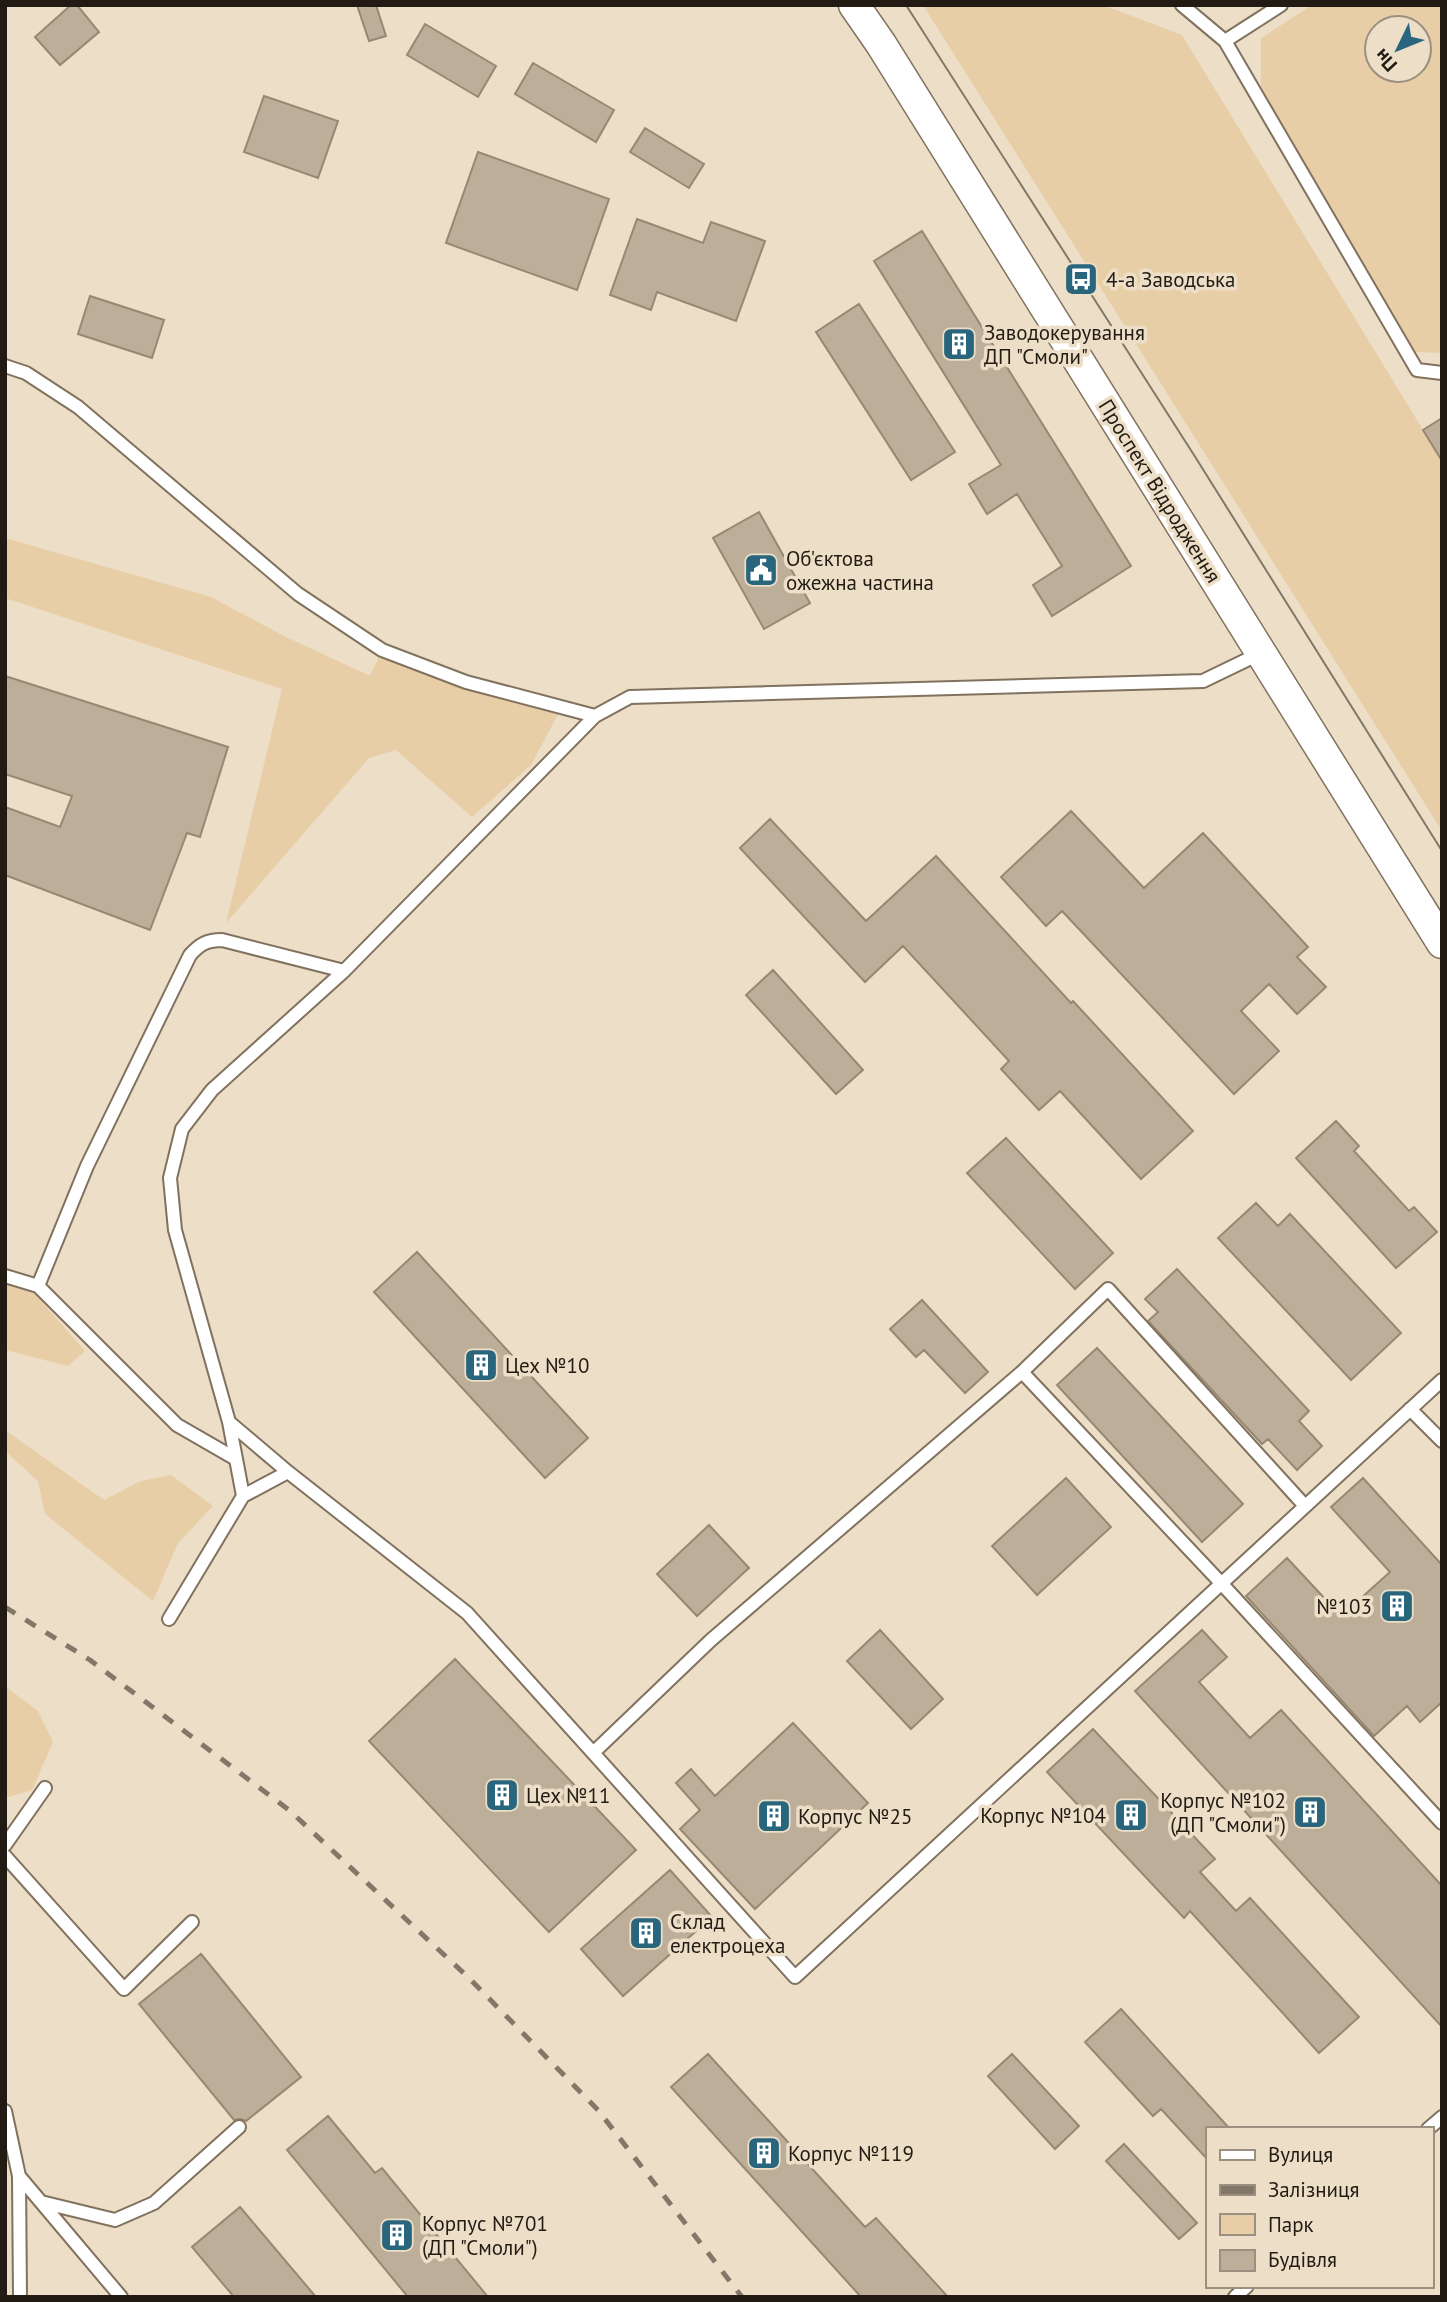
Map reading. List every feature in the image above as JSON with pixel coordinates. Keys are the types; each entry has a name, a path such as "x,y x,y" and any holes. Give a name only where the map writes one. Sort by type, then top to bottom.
{"street":[{"name":"Проспект Відродження","path":"854,5 881,44 1442,943"}],"lane":[{"path":"1182,5 1225,41 1418,370 1442,373"},
{"path":"1225,41 1281,5"},
{"path":"5,366 26,373 78,407 298,594 383,650 466,682 595,716"},
{"path":"243,1496 229,1422 175,1230 170,1178 181,1129 212,1090 344,971 595,716 630,697 1203,681 1261,653"},
{"path":"38,1286 87,1166 190,955 199,945 207,940 222,940 344,971"},
{"path":"5,1276 38,1286 177,1425 236,1459"},
{"path":"593,1753 711,1640 1022,1372 1108,1289 1305,1506"},
{"path":"1022,1372 1222,1583 1442,1823"},
{"path":"229,1422 467,1613 795,1977 1442,1380"},
{"path":"1410,1409 1442,1441"},
{"path":"169,1619 243,1496 288,1472"},
{"path":"5,1845 46,1788"},
{"path":"5,1856 124,1989 192,1922"},
{"path":"5,2111 19,2176 20,2297"},
{"path":"41,2202 114,2220 154,2203 239,2127"},
{"path":"19,2176 121,2297"}],"green space":[{"path":"923,5 1103,5 1182,35 1442,461 1442,831"},
{"path":"1312,5 1442,5 1442,353 1414,352 1261,89 1261,38"},
{"path":"5,538 211,597 284,636 370,676 382,650 562,707 531,765 472,817 396,750 369,758 226,923 282,689 5,598"},
{"path":"5,1284 35,1294 85,1351 68,1366 5,1350"},
{"path":"5,1430 104,1500 141,1481 171,1475 213,1506 178,1543 153,1601 45,1514 38,1481 5,1451"},
{"path":"5,1686 38,1711 53,1742 32,1790 5,1798"}],"building":[{"path":"71,5 77,5 99,32 60,65 35,37"},
{"path":"357,5 376,5 386,36 369,41"},
{"path":"425,24 496,66 478,97 407,55"},
{"path":"533,63 614,110 596,142 515,94"},
{"path":"264,96 338,121 318,178 244,152"},
{"path":"645,128 704,164 689,188 630,152"},
{"path":"478,152 609,199 577,290 446,243"},
{"path":"637,219 703,243 711,222 765,241 736,321 657,292 651,310 610,295"},
{"name":"Заводокерування ДП \"Смоли\"","path":"922,231 1131,566 1052,616 1033,585 1062,566 1017,494 987,514 969,484 1001,465 874,261"},
{"path":"90,296 164,320 152,358 78,334"},
{"path":"859,304 955,452 911,480 816,332"},
{"path":"1442,418 1442,461 1423,430"},
{"name":"Об'єктова ожежна частина","path":"759,512 810,603 764,629 713,538"},
{"path":"5,676 228,747 200,837 187,833 150,930 5,875 5,807 60,827 72,796 5,774"},
{"path":"1071,811 1144,888 1203,833 1308,947 1297,957 1326,987 1297,1014 1269,984 1241,1011 1279,1051 1234,1094 1062,911 1046,926 1001,877"},
{"path":"770,819 866,921 936,856 1193,1131 1141,1179 1060,1091 1039,1110 1001,1069 1009,1061 903,946 865,982 740,848"},
{"path":"773,970 863,1070 836,1094 746,995"},
{"path":"1336,1121 1359,1146 1354,1151 1409,1211 1414,1207 1437,1232 1396,1268 1296,1158"},
{"path":"1006,1138 1113,1253 1075,1289 967,1173"},
{"path":"1256,1203 1278,1226 1290,1214 1401,1333 1351,1380 1218,1238"},
{"name":"Цех №10","path":"417,1252 588,1438 545,1478 374,1292"},
{"path":"1177,1269 1309,1411 1299,1421 1322,1446 1297,1470 1268,1439 1262,1444 1148,1321 1158,1312 1145,1299"},
{"path":"922,1300 988,1372 965,1393 924,1350 916,1357 890,1329"},
{"path":"1097,1348 1243,1504 1202,1542 1057,1385"},
{"path":"1066,1478 1111,1527 1037,1595 992,1546"},
{"name":"№103","path":"1363,1478 1442,1565 1442,1702 1420,1722 1407,1706 1374,1736 1246,1596 1287,1558 1341,1616 1390,1572 1331,1507"},
{"path":"709,1525 749,1568 697,1616 657,1574"},
{"path":"880,1630 943,1699 911,1729 847,1661"},
{"name":"Корпус №102 (ДП \"Смоли\")","path":"1202,1630 1227,1657 1199,1682 1250,1738 1281,1710 1442,1886 1442,2027 1135,1691"},
{"name":"Цех №11","path":"455,1659 636,1850 549,1932 369,1741"},
{"name":"Корпус №25","path":"793,1723 868,1803 755,1909 680,1829 700,1810 676,1783 691,1769 715,1796"},
{"path":"1093,1729 1215,1859 1200,1872 1236,1911 1250,1898 1359,2017 1319,2053 1190,1911 1184,1918 1047,1772"},
{"name":"Склад електроцеха","path":"670,1870 712,1917 623,1996 581,1949"},
{"path":"201,1954 301,2077 246,2121 234,2120 139,2004"},
{"path":"1121,2009 1228,2127 1206,2127 1206,2158 1161,2109 1153,2116 1085,2042"},
{"name":"Корпус №119","path":"708,2054 865,2227 876,2218 948,2297 861,2297 671,2087"},
{"path":"1012,2054 1079,2126 1055,2149 988,2076"},
{"name":"Корпус №701 (ДП \"Смоли\")","path":"328,2116 375,2173 382,2168 488,2297 408,2297 287,2150"},
{"path":"1124,2144 1197,2223 1179,2239 1106,2161"},
{"path":"240,2207 316,2297 234,2297 192,2247"}],"tram line":[{"path":"906,5 1194,455 1442,851"}],"railway":[{"path":"5,1607 90,1660 289,1810 470,1979 598,2110 742,2297"}],"place":[{"name":"4-а Заводська","path":"1081,279"},
{"name":"Заводокерування ДП \"Смоли\"","path":"959,344"},
{"name":"Об'єктова ожежна частина","path":"761,570"},
{"name":"Цех №10","path":"481,1365"},
{"name":"№103","path":"1397,1606"},
{"name":"Цех №11","path":"502,1795"},
{"name":"Корпус №102 (ДП \"Смоли\")","path":"1310,1812"},
{"name":"Корпус №104","path":"1131,1815"},
{"name":"Корпус №25","path":"774,1816"},
{"name":"Склад електроцеха","path":"646,1933"},
{"name":"Корпус №119","path":"764,2153"},
{"name":"Корпус №701 (ДП \"Смоли\")","path":"397,2235"}]}
